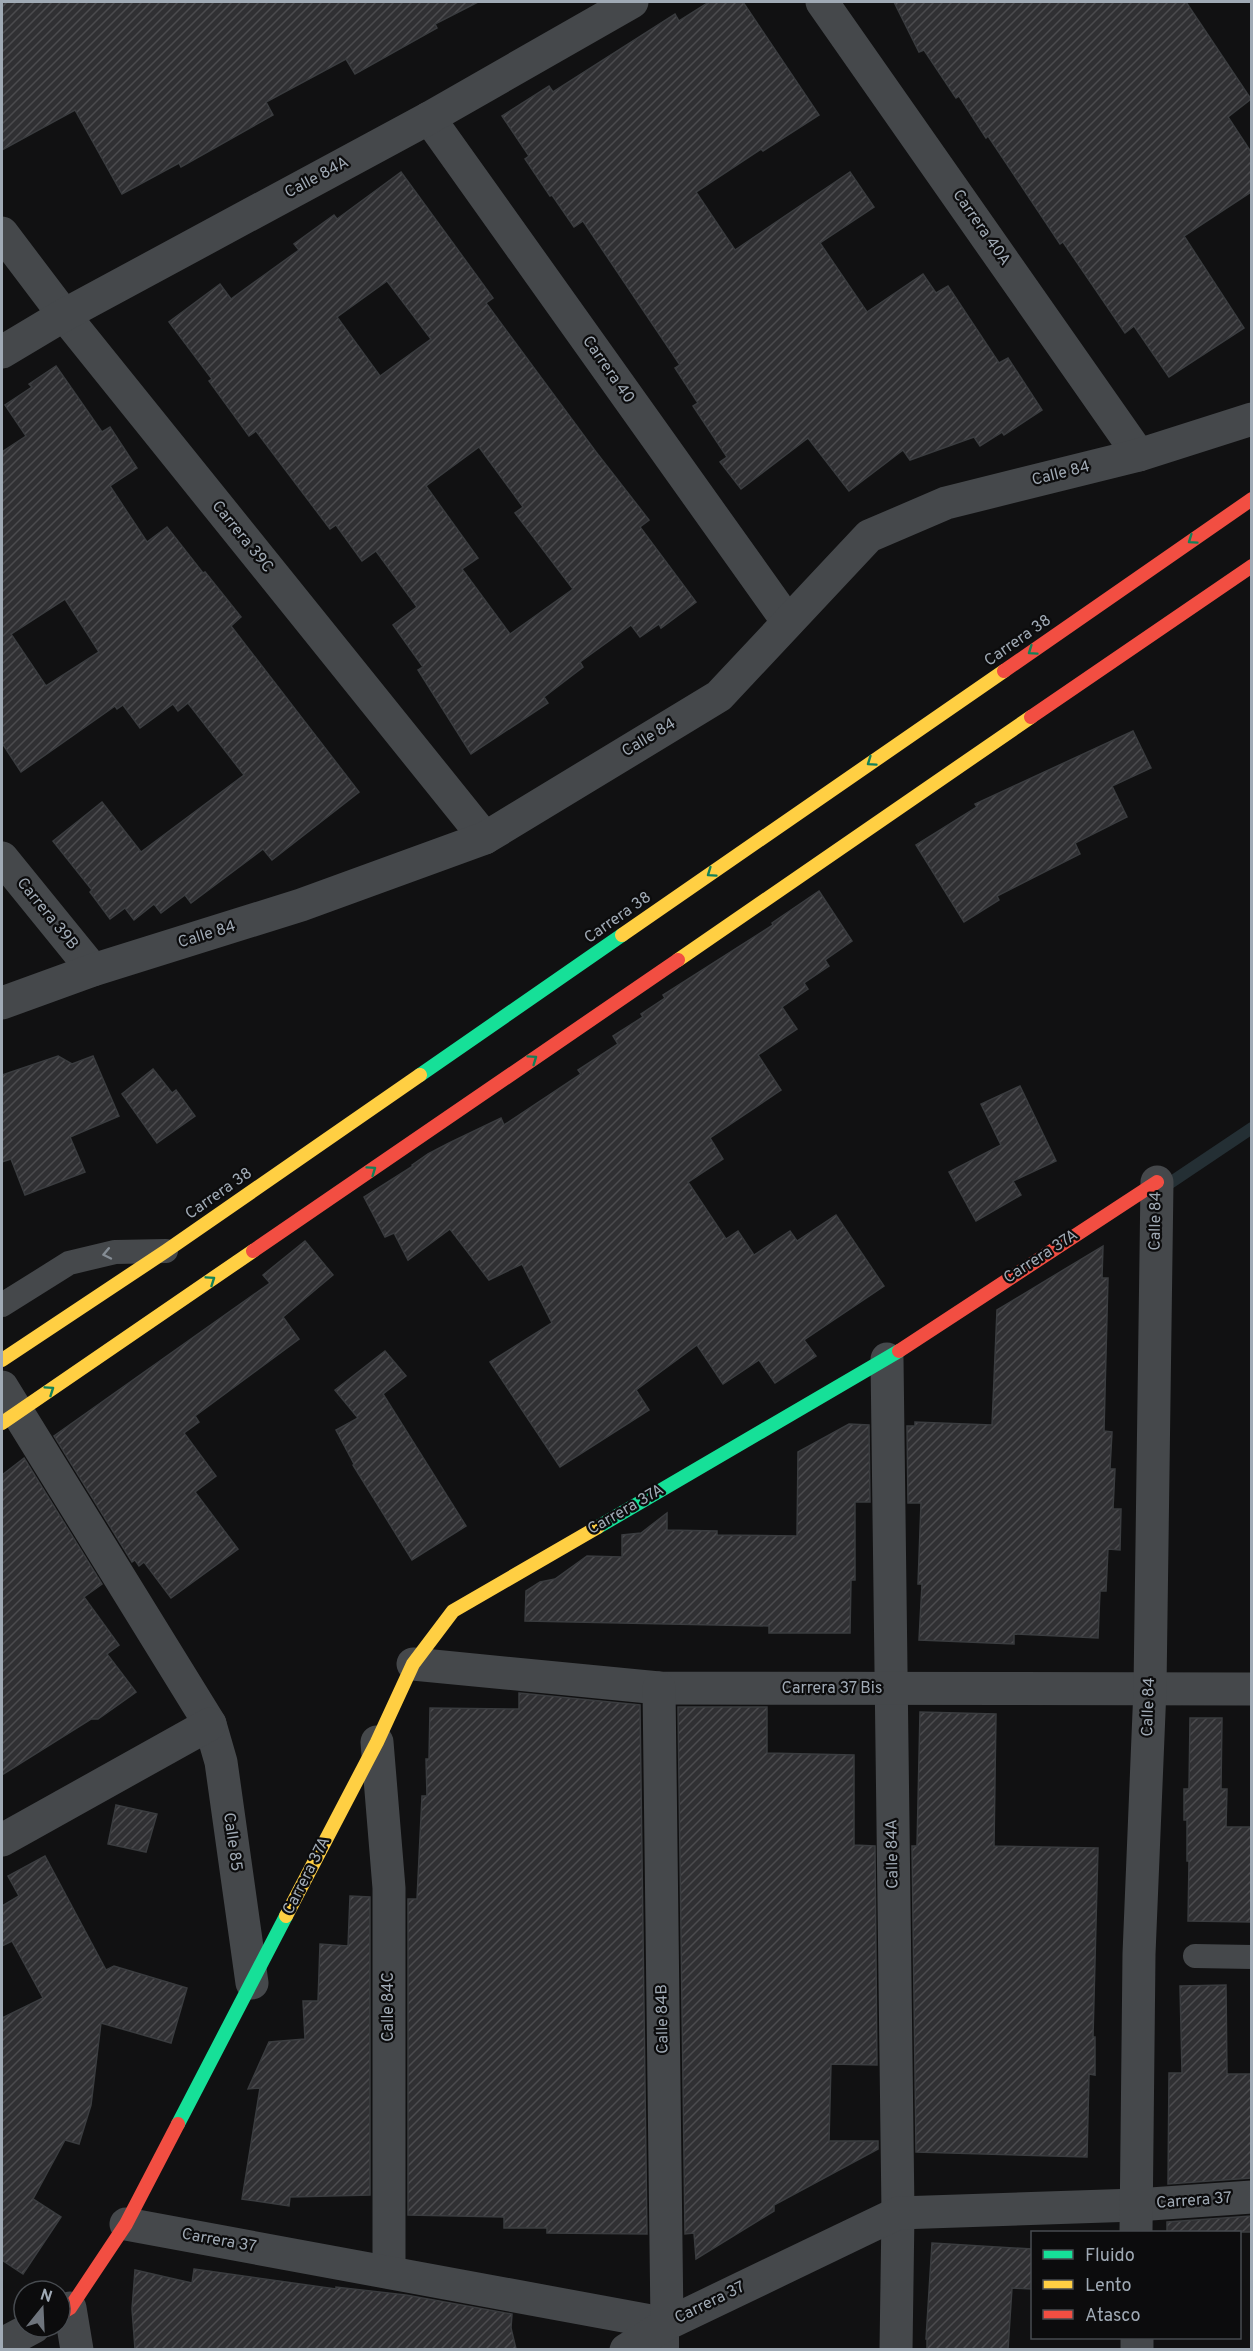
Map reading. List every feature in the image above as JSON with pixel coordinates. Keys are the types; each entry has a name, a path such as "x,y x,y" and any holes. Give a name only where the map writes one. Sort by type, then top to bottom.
{"main road":[{"name":"Carrera 38","path":"2,1360 166,1251 1251,499"},
{"path":"7,1407 1251,566"},
{"name":"Carrera 37A","path":"252,1983 377,1742 414,1664 453,1611 887,1359 1157,1182"},
{"path":"72,2301 126,2224 252,1983"}],"street":[{"name":"Calle 84A","path":"2,352 64,315 429,118 632,2"},
{"name":"Carrera 40A","path":"822,2 1139,455"},
{"name":"Carrera 40","path":"429,118 788,622"},
{"name":"Carrera 39C","path":"2,233 64,315 485,838"},
{"name":"Calle 84","path":"2,1003 93,970 301,905 485,838 719,696 869,536 946,503 1139,455 1251,419"},
{"name":"Carrera 39B","path":"2,858 93,970"},
{"name":"Calle 84","path":"1136,2219 1139,1954 1150,1688 1157,1182"},
{"name":"Calle 84A","path":"887,1359 898,2213 896,2349"},
{"name":"Calle 85","path":"7,1407 210,1724 221,1762 252,1983"},
{"name":"Carrera 37 Bis","path":"414,1664 659,1688 1251,1689"},
{"name":"Calle 84B","path":"659,1688 667,2337"},
{"path":"2,1840 210,1724"},
{"name":"Calle 84C","path":"377,1742 389,1888 388,2272"},
{"name":"Carrera 37","path":"126,2224 388,2272 667,2337 898,2213 1136,2219 1251,2197"},
{"path":"72,2333 77,2349"},
{"path":"626,2349 667,2337"}],"lane":[{"path":"2,1305 69,1263 115,1252 166,1251"},
{"path":"1195,1956 1251,1957"}],"building":[{"path":"2,2 478,2 435,24 437,28 355,74 346,59 266,102 273,115 181,167 179,163 122,194 75,110 2,150"},
{"path":"709,2 743,2 819,115 763,151 761,149 696,192 735,250 850,172 874,207 820,243 867,312 923,274 936,293 948,286 999,363 1008,358 1042,410 1004,435 1002,432 980,446 974,437 910,460 903,450 849,491 808,438 741,489 720,462 727,457 693,406 698,403 675,368 680,365 583,221 574,227 552,195 550,196 525,159 529,156 502,116 549,86 553,92 675,14 679,21"},
{"path":"894,2 1186,2 1251,99 1228,117 1251,152 1251,192 1184,236 1244,328 1169,377 1134,326 1125,333 1063,242 1060,244 959,96 956,98 924,50 919,52"},
{"path":"401,172 493,298 486,303 649,520 640,527 696,602 661,628 659,624 640,637 631,625 580,662 583,667 544,697 548,703 471,754 418,670 423,667 393,625 417,607 376,551 362,561 336,525 330,529 256,431 249,436 209,381 212,379 169,322 220,284 231,299 299,250 294,244 334,215 337,219","holes":["387,281 431,339 380,376 337,317","479,447 523,507 515,513 573,589 510,634 462,569 478,558 426,486"]},
{"path":"56,366 102,432 110,427 137,468 110,486 147,542 167,527 241,617 231,626 359,792 272,860 263,849 191,903 185,895 161,913 154,904 134,920 125,908 110,919 90,892 92,890 53,841 102,802 141,852 244,775 188,703 178,711 173,704 140,728 123,705 117,709 115,706 21,772 2,743 2,452 26,436 5,405 32,387 29,384","holes":["65,599 99,652 46,686 11,634"]},
{"path":"1133,731 1151,768 1112,786 1127,817 1075,843 1080,854 997,896 999,900 964,922 916,845 977,807 975,804"},
{"path":"819,891 852,941 825,960 829,966 804,983 808,989 782,1007 797,1029 758,1055 781,1090 710,1138 723,1159 688,1182 726,1239 738,1231 754,1255 790,1231 797,1241 836,1215 884,1286 804,1340 816,1356 775,1383 759,1360 723,1384 697,1345 636,1390 649,1410 560,1467 490,1362 552,1323 522,1264 489,1280 450,1229 408,1260 394,1233 385,1237 364,1197 428,1154 449,1143 501,1118 504,1125 581,1074 578,1070 618,1044 613,1036 643,1017 641,1014 665,998 663,995 773,925 772,923"},
{"path":"58,1056 72,1064 93,1056 119,1116 70,1137 85,1172 25,1195 11,1159 2,1162 2,1075"},
{"path":"153,1069 172,1093 176,1090 195,1116 157,1143 122,1094"},
{"path":"1020,1086 1056,1161 1013,1181 1021,1195 976,1221 949,1172 1001,1145 981,1104"},
{"path":"305,1241 333,1275 283,1317 299,1339 195,1416 199,1422 184,1433 216,1476 195,1492 238,1549 171,1598 144,1562 139,1566 135,1560 132,1562 54,1436 270,1283 263,1275"},
{"path":"1103,1246 1102,1278 1108,1278 1104,1431 1112,1432 1110,1469 1115,1469 1113,1509 1121,1509 1120,1550 1108,1549 1106,1591 1100,1591 1098,1638 1014,1634 1014,1644 919,1640 922,1584 918,1584 921,1503 908,1503 907,1426 915,1426 915,1422 992,1425 997,1310"},
{"path":"385,1351 406,1376 383,1394 466,1526 412,1560 353,1465 336,1430 358,1418 335,1390"},
{"path":"849,1424 869,1425 870,1502 855,1502 855,1580 851,1580 850,1633 769,1633 769,1626 525,1621 526,1591 540,1582 555,1579 587,1556 622,1557 622,1535 641,1533 667,1513 667,1530 717,1531 717,1535 797,1536 798,1452"},
{"path":"24,1458 102,1584 84,1597 119,1645 107,1654 136,1692 98,1719 91,1719 2,1775 2,1475"},
{"path":"519,1693 640,1705 647,2234 547,2233 547,2228 504,2228 504,2217 408,2215 408,1899 417,1899 422,1796 427,1796 426,1759 429,1759 430,1708 519,1709"},
{"path":"678,1707 767,1707 767,1753 854,1755 854,1845 875,1846 877,2065 831,2064 829,2141 878,2141 878,2149 774,2205 774,2211 696,2259 694,2233 685,2234"},
{"path":"920,1712 996,1714 994,1846 1098,1848 1093,2037 1095,2037 1095,2075 1089,2074 1087,2157 916,2152 912,1846 917,1846"},
{"path":"1190,1718 1222,1718 1221,1789 1227,1789 1226,1827 1251,1827 1251,1922 1188,1921 1189,1861 1187,1861 1187,1820 1184,1820 1184,1789 1189,1789"},
{"path":"116,1805 157,1814 146,1852 108,1844"},
{"path":"45,1856 106,1970 114,1966 187,1988 171,2043 101,2023 91,2105 79,2144 65,2140 33,2199 61,2217 23,2274 2,2260 2,2018 43,1998 12,1941 2,1946 2,1906 19,1896 8,1876"},
{"path":"350,1896 370,1897 370,2195 290,2197 289,2206 242,2199 260,2088 248,2089 269,2042 305,2039 303,2001 318,2001 320,1944 348,1946"},
{"path":"1226,1985 1227,2074 1251,2074 1251,2178 1168,2184 1169,2073 1182,2073 1180,1986"},
{"path":"1251,2216 1251,2232 1167,2231 1167,2222"},
{"path":"932,2243 1031,2249 1031,2289 1012,2288 1008,2349 927,2349"},
{"path":"194,2269 336,2289 336,2287 406,2295 512,2314 511,2328 516,2349 135,2349 132,2309 135,2270 192,2283"}],"waterway":[{"path":"1164,1187 1252,1128"}],"traffic: fast":[{"path":"420,1075 622,935"},
{"path":"598,1527 899,1351"},
{"path":"178,2124 286,1916"}],"traffic: slow":[{"path":"622,935 1004,671"},
{"path":"678,960 1031,717"},
{"path":"2,1360 166,1251 420,1075"},
{"path":"2,1423 253,1251"},
{"path":"286,1916 377,1742 413,1664 453,1611 598,1527"}],"traffic: jam":[{"path":"1004,671 1252,499"},
{"path":"1031,717 1252,566"},
{"path":"253,1251 678,960"},
{"path":"899,1351 1157,1182"},
{"path":"72,2305 126,2224 178,2124"}]}
